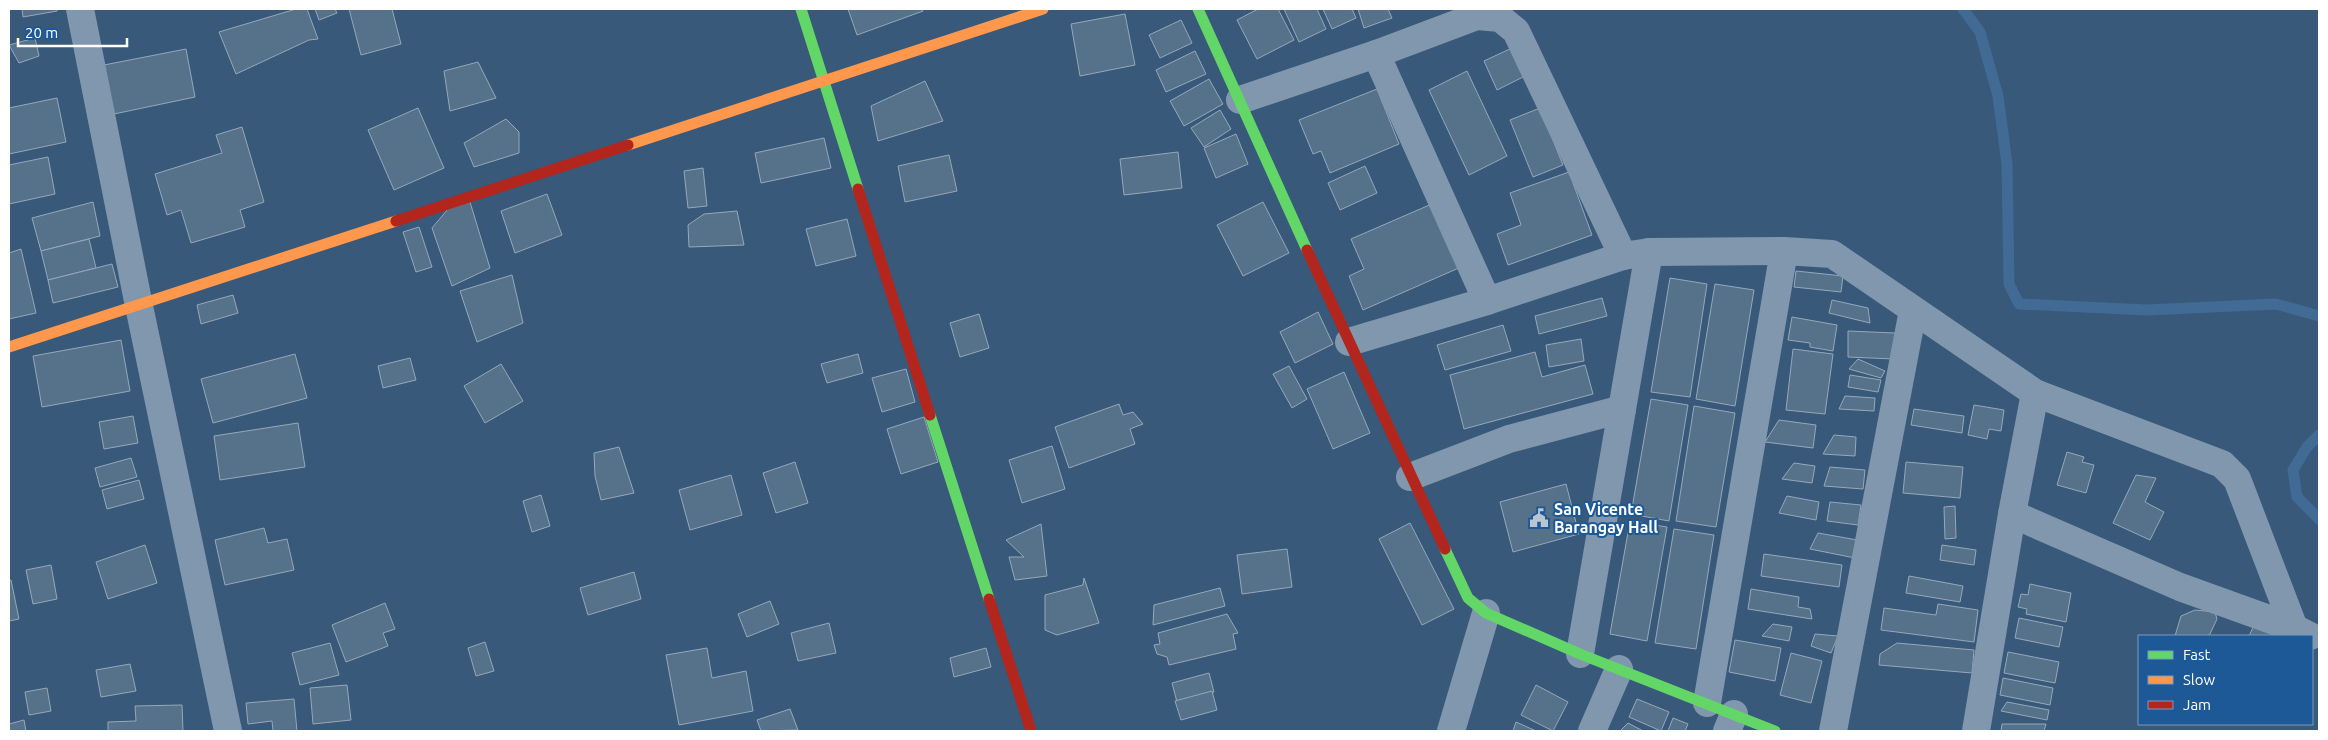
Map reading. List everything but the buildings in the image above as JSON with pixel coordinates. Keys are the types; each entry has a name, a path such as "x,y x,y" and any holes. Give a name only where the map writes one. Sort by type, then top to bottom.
{"street":[{"path":"80,9 139,306 228,731"},
{"path":"801,9 825,79 1031,731"},
{"path":"9,347 1043,9"},
{"path":"1198,9 1410,477 1468,598 1486,614 1580,654 1707,703 1731,723 1775,731"},
{"path":"1240,100 1376,54 1477,16 1500,18 1516,31 1636,254 1622,409 1580,654"},
{"path":"1376,54 1487,301"},
{"path":"1349,342 1636,254 1784,251 1832,254 2035,393 2222,464 2237,479 2307,635"},
{"path":"1707,703 1784,251"},
{"path":"1833,731 1914,310"},
{"path":"1976,731 2012,514 2035,393"},
{"path":"1410,477 1509,439 1622,409"},
{"path":"2012,514 2180,587 2307,635"},
{"path":"1451,731 1486,614"},
{"path":"1592,731 1619,669"}],"waterway":[{"path":"1963,9 1980,32 1998,96 2007,164 2009,284 2019,304 2147,310 2276,304 2319,316"},
{"path":"2319,435 2307,447 2293,470 2297,497 2319,519"}],"traffic: fast":[{"path":"801,9 858,189"},
{"path":"1198,9 1307,250"},
{"path":"930,415 989,599"},
{"path":"1445,549 1468,598 1486,613 1580,654 1775,731"}],"traffic: slow":[{"path":"628,145 1043,9"},
{"path":"9,347 396,221"}],"traffic: jam":[{"path":"396,221 628,145"},
{"path":"858,189 930,415"},
{"path":"1307,250 1445,549"},
{"path":"989,599 1031,731"}],"place":[{"name":"San Vicente Barangay Hall","path":"1539,518"}]}
